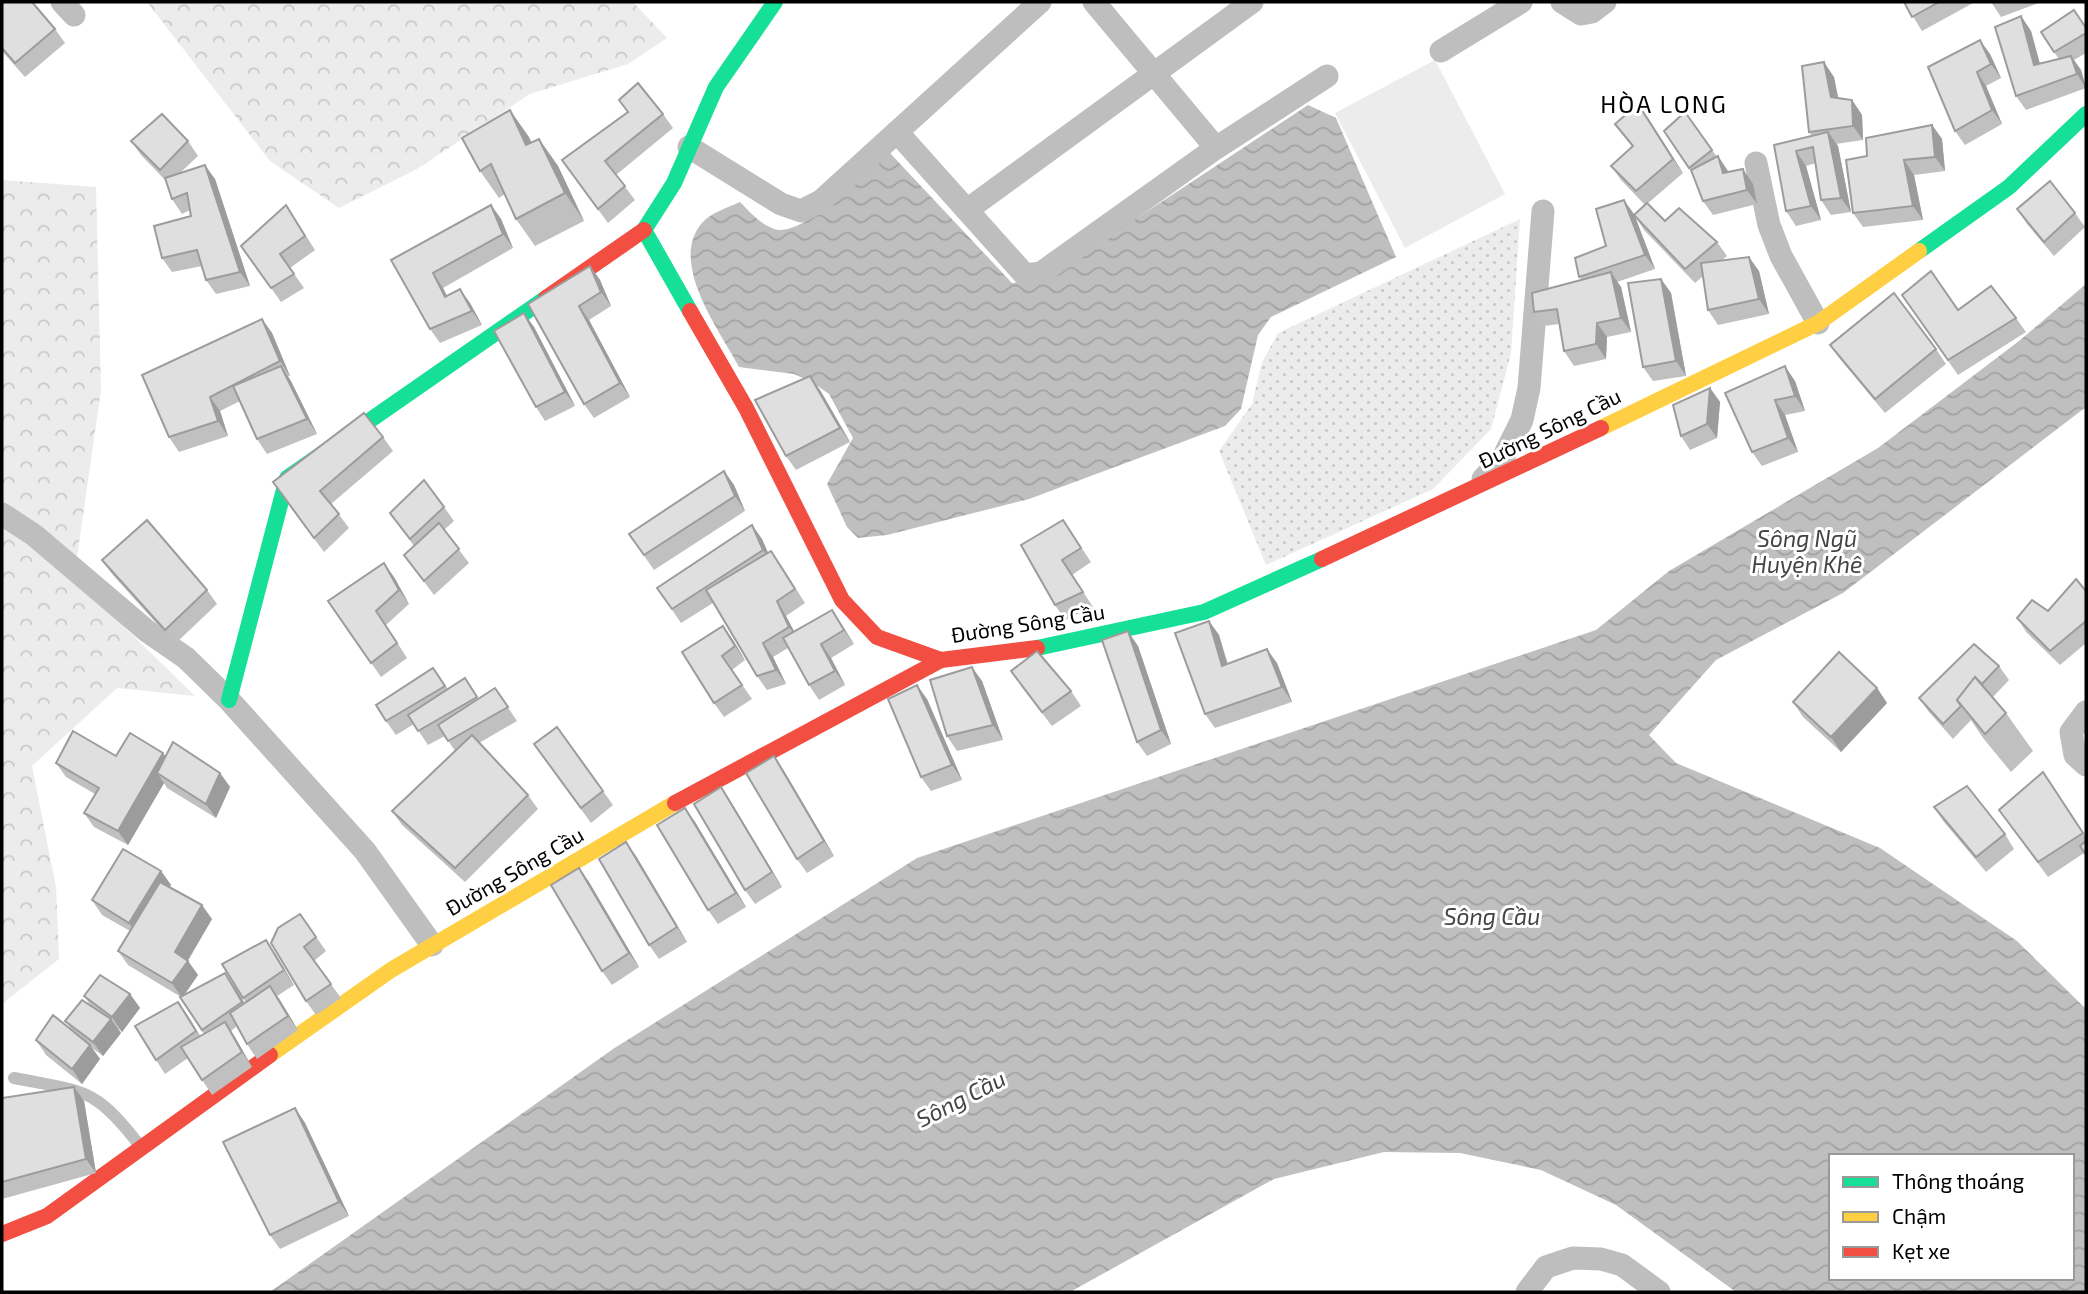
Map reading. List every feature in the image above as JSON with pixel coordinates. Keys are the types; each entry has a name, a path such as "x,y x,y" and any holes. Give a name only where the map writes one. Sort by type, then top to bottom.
{"main road":[{"path":"229,700 287,478 644,230 674,183 716,87 775,2"},
{"name":"Đường Sông Cầu","path":"2,1234 47,1216 391,970 719,777 941,660 1043,647 1204,612 1471,491 1818,323 2009,187 2086,114"},
{"path":"644,230 746,408 842,600 877,637 941,660"}],"street":[{"path":"689,147 781,204 801,211 821,201 1040,2"},
{"path":"1094,2 1152,75 1216,148"},
{"path":"967,210 1252,2"},
{"path":"1441,51 1521,2"},
{"path":"1562,2 1581,14 1592,12 1605,2"},
{"path":"897,132 1025,275 1041,273 1216,148 1327,76"},
{"path":"1756,163 1769,225 1781,256 1818,323"},
{"path":"1471,491 1504,456 1522,420 1529,388 1543,211"},
{"path":"2,514 34,535 147,631 186,658 229,700 365,851 432,945"},
{"path":"2086,712 2071,732 2075,755 2086,765"},
{"path":"1527,1292 1546,1267 1583,1258 1601,1259 1622,1265 1659,1292"}],"lane":[{"path":"14,1079 76,1088 103,1102 140,1147"}],"green space":[{"path":"147,2 633,2 667,38 628,64 530,94 417,169 339,208 270,161"},
{"path":"1435,60 1505,194 1405,248 1335,113"},
{"path":"2,180 96,187 101,390 74,578 195,696 117,688 32,766 56,887 59,959 2,1004"},
{"path":"1520,219 1511,353 1491,429 1433,489 1266,565 1219,451 1252,404 1262,362 1278,333"}],"water":[{"path":"1308,105 1336,118 1396,257 1271,317 1258,335 1241,409 1225,426 1029,499 887,535 858,538 847,527 827,484 853,438 829,394 794,374 739,367 700,296 693,276 693,239 702,223 710,216 740,202 764,224 774,229 786,229 801,224 834,201 889,152 1012,283 1042,281"},
{"name":"Sông Cầu","path":"2086,284 2086,407 1843,593 1716,660 1649,735 1676,763 1880,848 2017,941 2086,1009 2086,1292 1736,1292 1616,1205 1541,1170 1460,1153 1384,1152 1274,1179 1070,1292 270,1292 613,1049 917,858 1596,630 1669,571 1878,448 2019,341"}],"building":[{"path":"2,2 32,2 55,29 15,63 2,48"},
{"path":"1904,2 1939,2 1912,17"},
{"path":"2074,10 2086,28 2086,33 2054,52 2041,32"},
{"path":"2021,16 2034,65 2071,56 2077,74 2016,96 1995,27"},
{"path":"1980,40 1991,64 1977,72 1992,110 1955,131 1928,67"},
{"path":"1824,62 1831,97 1852,100 1853,126 1809,132 1802,66"},
{"path":"638,83 663,114 605,161 625,186 598,209 562,160 628,112 619,100"},
{"path":"1638,104 1673,159 1636,191 1611,166 1633,146 1615,124"},
{"path":"510,110 526,145 539,139 565,193 516,219 491,164 480,171 462,138"},
{"path":"1685,112 1712,150 1689,168 1664,131"},
{"path":"162,114 188,141 160,170 131,141"},
{"path":"1932,125 1935,157 1904,160 1913,206 1853,213 1846,160 1867,156 1866,138"},
{"path":"1828,132 1841,198 1821,200 1813,147 1796,151 1811,206 1786,211 1774,145"},
{"path":"1718,156 1723,173 1743,169 1747,190 1703,201 1691,170"},
{"path":"205,165 240,272 206,280 197,250 162,258 154,226 191,216 187,193 172,199 165,178"},
{"path":"2050,181 2075,213 2044,242 2017,209"},
{"path":"1624,200 1645,255 1579,277 1575,258 1606,246 1596,209"},
{"path":"1647,203 1665,221 1679,208 1717,242 1685,269 1634,215"},
{"path":"286,205 305,236 280,254 294,274 271,288 241,246"},
{"path":"491,205 503,234 433,273 445,297 460,289 472,311 430,329 391,260"},
{"path":"1749,257 1759,299 1708,310 1701,263"},
{"path":"590,266 601,292 579,306 620,383 584,404 528,304"},
{"path":"1931,271 1958,310 1991,286 2016,318 1948,360 1902,295"},
{"path":"1611,272 1621,318 1597,323 1596,344 1564,351 1557,309 1534,312 1532,293"},
{"path":"1661,279 1676,361 1643,367 1628,283"},
{"path":"1894,293 1936,349 1875,399 1830,345"},
{"path":"524,313 565,392 536,407 494,331"},
{"path":"262,319 280,361 210,397 218,421 169,437 142,375"},
{"path":"281,366 307,419 257,439 233,386"},
{"path":"1785,366 1795,396 1775,400 1788,438 1752,452 1725,393"},
{"path":"810,376 840,428 786,456 755,400"},
{"path":"1710,388 1707,424 1681,436 1673,405"},
{"path":"364,413 383,437 320,491 339,514 314,538 273,482"},
{"path":"724,471 735,496 644,555 629,534"},
{"path":"424,480 444,507 410,539 390,513"},
{"path":"147,520 207,590 165,630 102,560"},
{"path":"1063,520 1081,548 1062,560 1083,592 1055,605 1021,545"},
{"path":"439,523 459,549 424,581 404,555"},
{"path":"752,525 763,550 672,609 657,588"},
{"path":"771,551 795,589 777,601 789,627 763,643 776,670 757,676 706,590"},
{"path":"384,563 399,590 376,611 397,643 371,663 328,601"},
{"path":"2076,579 2086,591 2086,621 2050,651 2017,618 2032,600 2048,611"},
{"path":"832,610 844,630 821,644 835,671 809,685 783,638"},
{"path":"1209,621 1222,666 1267,649 1282,687 1205,714 1175,633"},
{"path":"723,626 735,646 722,656 742,685 714,703 682,652"},
{"path":"1128,631 1161,730 1137,742 1102,640"},
{"path":"1974,644 1999,666 1982,684 1975,677 1957,700 1961,706 1943,724 1919,698"},
{"path":"1037,651 1071,691 1042,712 1011,671"},
{"path":"1839,652 1877,688 1831,737 1793,702"},
{"path":"972,667 993,725 947,736 930,680"},
{"path":"433,668 445,686 386,721 376,705"},
{"path":"1975,677 2006,713 1985,734 1957,700"},
{"path":"465,678 477,697 418,731 408,715"},
{"path":"917,685 952,765 921,777 888,699"},
{"path":"495,688 508,707 448,741 438,725"},
{"path":"557,727 603,791 581,808 534,744"},
{"path":"73,731 116,756 130,733 163,753 118,831 84,813 99,788 56,763"},
{"path":"472,735 528,795 455,868 392,811"},
{"path":"173,742 220,773 206,804 157,773"},
{"path":"774,756 824,841 797,859 746,773"},
{"path":"2043,772 2083,833 2038,862 1999,810"},
{"path":"1967,786 2005,834 1976,857 1934,807"},
{"path":"721,787 772,872 745,890 694,804"},
{"path":"685,808 736,893 708,910 657,825"},
{"path":"2086,841 2086,855 2080,846"},
{"path":"626,842 677,927 649,945 599,859"},
{"path":"123,849 161,871 129,923 92,900"},
{"path":"579,868 629,953 602,971 551,885"},
{"path":"160,882 202,905 175,952 188,961 172,983 118,951"},
{"path":"300,914 316,937 304,947 331,984 306,1001 271,943 278,928"},
{"path":"266,940 284,970 243,998 222,964"},
{"path":"225,973 242,1002 202,1030 180,997"},
{"path":"100,975 130,994 112,1017 84,996"},
{"path":"270,986 288,1016 247,1044 230,1013"},
{"path":"82,1000 111,1019 93,1042 65,1021"},
{"path":"178,1002 196,1031 156,1060 135,1026"},
{"path":"53,1015 90,1045 72,1069 36,1040"},
{"path":"225,1022 242,1052 202,1080 181,1047"},
{"path":"74,1087 86,1159 2,1182 2,1098"},
{"path":"295,1108 339,1202 270,1235 223,1142"}],"traffic: fast":[{"path":"690,311 644,230 674,183 716,87 775,2"},
{"path":"1919,251 2009,187 2086,114"},
{"path":"229,700 287,478 546,298"},
{"path":"1037,648 1204,612 1322,559"}],"traffic: slow":[{"path":"1601,428 1818,323 1919,251"},
{"path":"270,1055 391,970 675,803"}],"traffic: jam":[{"path":"546,298 644,230"},
{"path":"690,311 746,408 842,600 877,637 941,660"},
{"path":"1322,559 1601,428"},
{"path":"675,803 941,660 1037,648"},
{"path":"2,1234 47,1216 270,1055"}],"district":[{"name":"HÒA LONG","path":"1664,105"}],"water label":[{"name":"Sông Ngũ Huyện Khê","path":"1807,552"}]}
